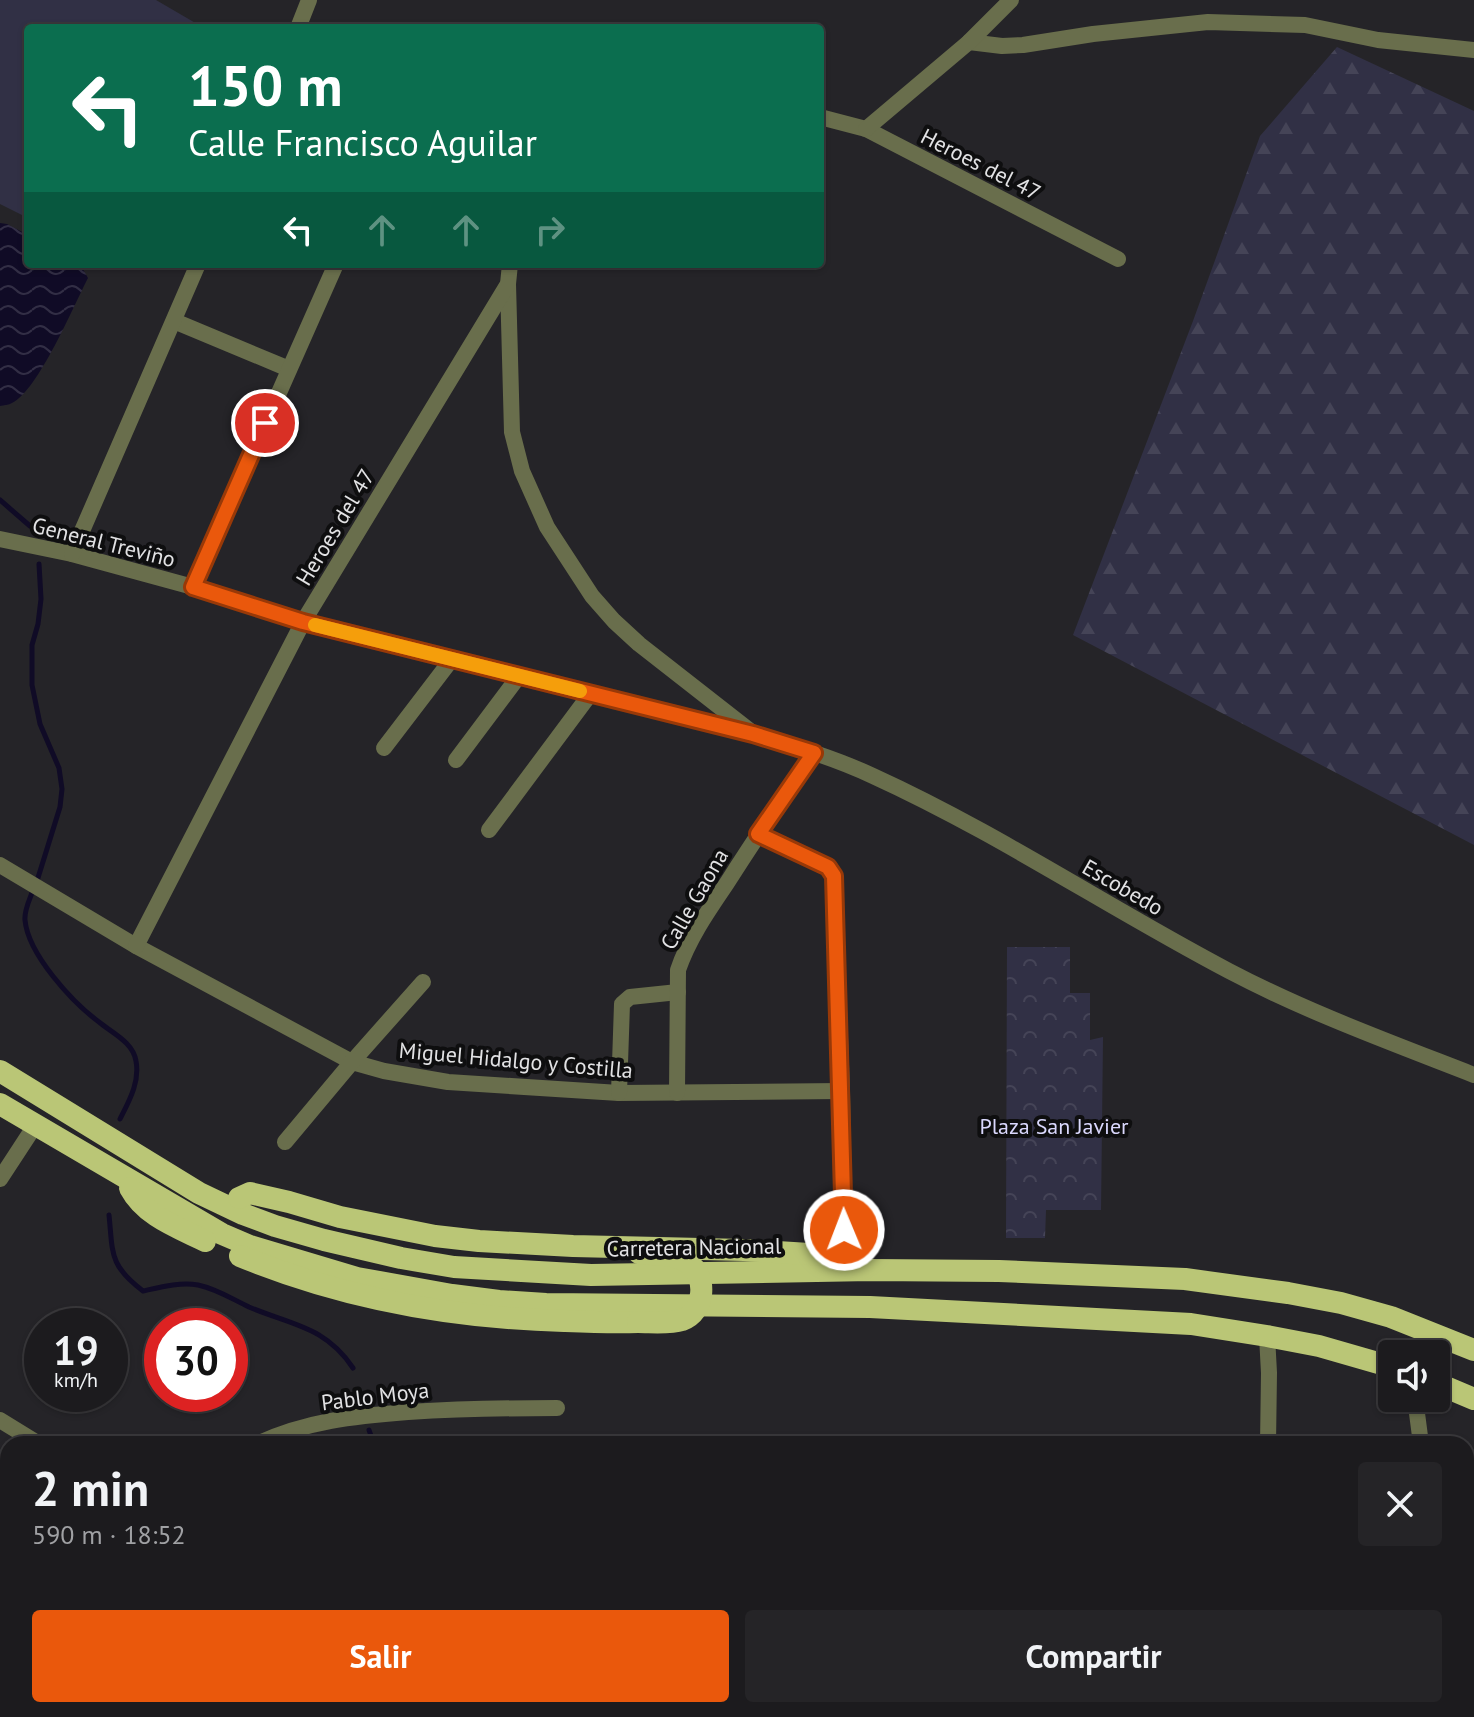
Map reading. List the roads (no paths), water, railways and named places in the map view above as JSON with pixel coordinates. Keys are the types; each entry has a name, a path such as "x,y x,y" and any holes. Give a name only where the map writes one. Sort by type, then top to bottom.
{"highway":[{"name":"Carretera Nacional","path":"0,1071 199,1193 243,1214 287,1230 401,1258 454,1267 591,1275 871,1270 1185,1279 1341,1303 1403,1321 1474,1350"},
{"path":"0,1104 222,1234 250,1246 357,1278 452,1295 546,1304 870,1307 1191,1324 1319,1346 1378,1363"},
{"path":"127,1179 143,1206 163,1220 215,1246 323,1285 429,1309 525,1320 675,1322 696,1311 701,1298 695,1268 670,1256 639,1253 553,1255 452,1248 349,1227 239,1198 199,1193"},
{"path":"239,1198 250,1193 340,1217 435,1236 573,1246 825,1255 845,1258 871,1270"},
{"path":"1450,1389 1474,1399"}],"street":[{"path":"300,24 309,0"},
{"path":"866,129 969,42 1011,0"},
{"path":"969,42 1023,45 1173,24 1222,22 1305,25 1378,40 1474,50"},
{"name":"Heroes del 47","path":"824,118 866,129 1118,259"},
{"path":"72,554 196,268"},
{"path":"193,587 334,268"},
{"name":"Heroes del 47","path":"136,946 303,622 508,284 510,268"},
{"path":"508,284 512,432 522,471 547,527 592,596 614,621 753,734"},
{"path":"174,321 289,369"},
{"name":"General Treviño","path":"0,539 72,554 193,587 303,622 753,734"},
{"path":"384,748 452,659"},
{"path":"456,760 519,676"},
{"path":"489,830 591,693"},
{"name":"Escobedo","path":"753,734 871,775 926,802 1232,973 1350,1026 1474,1075"},
{"name":"Calle Gaona","path":"677,1093 678,970 683,955 758,834 814,753"},
{"path":"758,834 828,867 834,876 845,1258"},
{"name":"Miguel Hidalgo y Costilla","path":"0,865 136,946 352,1062 448,1082 619,1093 842,1091"},
{"path":"285,1142 423,982"},
{"path":"619,1093 622,1004 630,997 678,992"},
{"path":"0,1179 36,1124"},
{"path":"1267,1336 1268,1436"},
{"name":"Pablo Moya","path":"274,1436 350,1416 453,1409 557,1408"},
{"path":"1417,1412 1420,1436"},
{"path":"0,1420 26,1436"}],"water":[{"path":"0,223 24,233 24,268 82,268 88,278 33,382 12,403 0,406"}],"waterway":[{"path":"0,500 30,526"},
{"path":"37,881 60,807 62,789 59,768 40,724 32,685 32,645 41,599 39,564"},
{"path":"33,890 25,920 43,962 76,1002 121,1038 134,1054 137,1069 135,1084 120,1119"},
{"path":"109,1215 118,1266 143,1291 184,1284 212,1289 319,1335 331,1343 353,1368"},
{"path":"369,1430 371,1436"}],"park label":[{"name":"Plaza San Javier","path":"1054,1126"}]}
